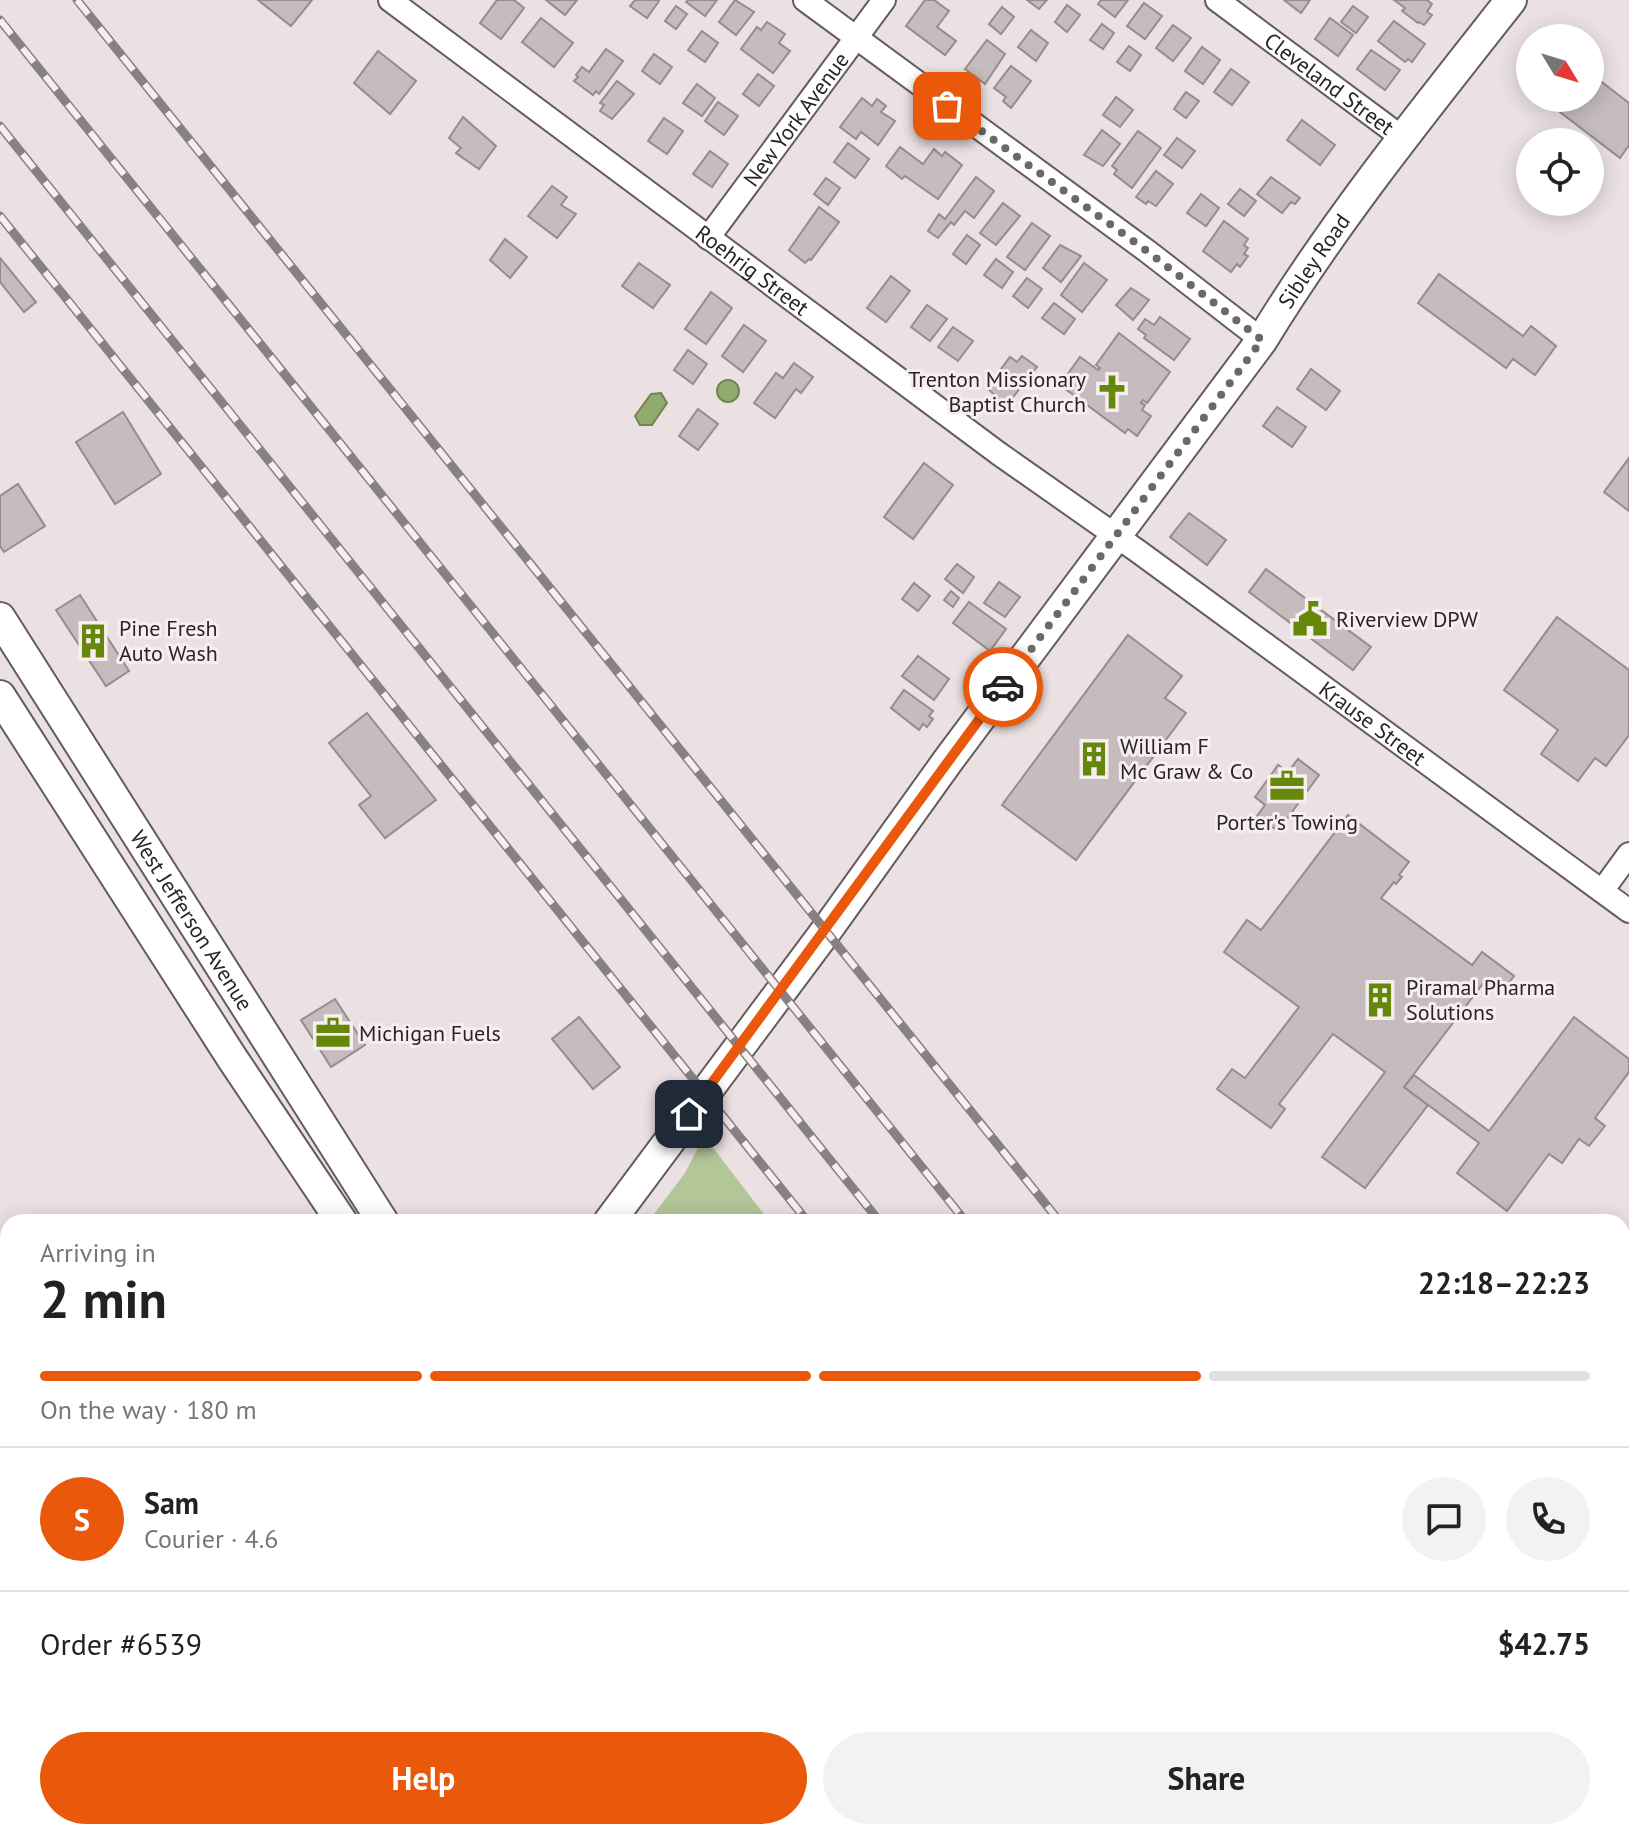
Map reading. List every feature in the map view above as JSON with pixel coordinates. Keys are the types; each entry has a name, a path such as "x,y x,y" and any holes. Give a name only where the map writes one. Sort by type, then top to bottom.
{"main road":[{"name":"Sibley Road","path":"615,1214 1262,340 1293,290 1404,139 1511,0"},
{"name":"West Jefferson Avenue","path":"0,618 378,1214"},
{"name":"West Jefferson Avenue","path":"0,696 232,1058 337,1214"},
{"path":"20,727 56,705"},
{"path":"232,1058 266,1039"}],"street":[{"name":"Roehrig Street","path":"390,0 1010,462 1117,536"},
{"path":"805,0 1147,251 1262,340"},
{"name":"New York Avenue","path":"708,238 884,0"},
{"name":"Cleveland Street","path":"1217,0 1404,139"},
{"name":"Krause Street","path":"1117,536 1629,911"},
{"path":"1602,891 1629,854"}],"shaded area":[{"path":"728,380 736,383 739,391 736,399 728,402 720,399 717,391 720,383"},
{"path":"661,393 667,403 652,425 640,425 635,416 651,394"},
{"path":"704,1136 764,1214 654,1214 685,1173"}],"building":[{"path":"258,0 312,0 291,26"},
{"path":"497,0 514,0 524,8 501,39 480,23"},
{"path":"546,0 577,0 565,15"},
{"path":"635,0 659,1 647,18 630,6"},
{"path":"717,0 705,16 686,2"},
{"path":"735,0 754,12 736,35 719,22"},
{"path":"925,0 934,0 949,11 937,27 956,41 945,55 906,26"},
{"path":"1027,0 1047,0 1039,9"},
{"path":"1101,0 1128,0 1115,17 1098,4"},
{"path":"1284,0 1310,0 1301,13"},
{"path":"1394,0 1427,0 1432,4 1427,12 1432,15 1424,25 1418,23 1402,11 1405,8"},
{"path":"1144,3 1162,16 1145,39 1127,26"},
{"path":"1067,5 1080,15 1067,32 1055,22"},
{"path":"676,6 687,14 676,29 665,21"},
{"path":"1353,6 1368,17 1356,33 1341,22"},
{"path":"1002,7 1014,17 1001,34 989,24"},
{"path":"541,18 573,43 554,67 522,42"},
{"path":"1330,18 1353,35 1338,56 1315,39"},
{"path":"1394,21 1425,44 1412,62 1408,59 1405,62 1378,41"},
{"path":"767,22 785,34 779,43 790,51 773,73 741,49 757,27 761,30"},
{"path":"1102,24 1114,33 1103,49 1090,40"},
{"path":"1173,25 1191,38 1173,61 1156,48"},
{"path":"1031,30 1048,43 1036,61 1018,47"},
{"path":"702,31 718,43 705,62 688,50"},
{"path":"987,40 1005,54 985,84 965,69"},
{"path":"1129,46 1141,55 1130,71 1117,62"},
{"path":"1202,47 1220,60 1203,84 1185,71"},
{"path":"606,49 623,61 599,94 596,91 593,95 574,81 582,67 589,72"},
{"path":"1371,50 1400,70 1385,90 1357,69"},
{"path":"378,51 416,81 390,114 354,83"},
{"path":"654,54 672,67 660,84 642,71"},
{"path":"1011,66 1031,81 1011,108 1003,101 1006,97 994,88"},
{"path":"1231,69 1249,82 1232,105 1214,92"},
{"path":"758,74 774,86 759,106 743,94"},
{"path":"617,81 634,94 612,119 600,111 604,105 600,103"},
{"path":"697,84 715,98 702,116 683,103"},
{"path":"1604,84 1629,103 1629,145 1620,158 1604,146 1604,128 1581,128 1560,112 1604,112"},
{"path":"1186,92 1199,101 1186,118 1174,109"},
{"path":"1116,97 1133,110 1120,127 1103,115"},
{"path":"862,98 872,106 877,99 886,106 881,112 895,121 878,145 861,132 856,139 840,127"},
{"path":"718,102 738,116 724,135 705,121"},
{"path":"463,117 496,146 479,169 456,153 461,148 449,138"},
{"path":"664,118 683,131 667,154 648,141"},
{"path":"1302,120 1335,145 1320,165 1287,140"},
{"path":"1102,130 1120,144 1103,166 1084,155"},
{"path":"1138,131 1161,148 1132,188 1114,174 1117,170 1112,166"},
{"path":"1177,138 1195,151 1182,168 1164,155"},
{"path":"848,143 869,159 855,178 834,162"},
{"path":"900,147 923,164 934,149 942,156 945,152 962,165 938,199 905,176 902,179 886,166"},
{"path":"710,151 728,164 712,187 693,174"},
{"path":"1156,171 1173,184 1156,206 1136,197"},
{"path":"976,177 994,191 974,218 965,211 938,238 928,231 939,214 945,219"},
{"path":"1271,177 1300,198 1295,204 1291,202 1282,213 1257,194"},
{"path":"826,178 840,188 828,205 814,194"},
{"path":"552,186 567,197 561,205 576,214 557,238 528,216"},
{"path":"1240,189 1256,201 1244,216 1228,204"},
{"path":"1201,194 1219,208 1206,226 1187,213"},
{"path":"1003,203 1020,216 996,245 980,233"},
{"path":"819,207 839,222 811,260 805,263 789,250"},
{"path":"1224,221 1248,239 1244,254 1248,256 1240,267 1237,264 1231,272 1203,251"},
{"path":"1032,223 1050,236 1025,270 1007,257"},
{"path":"967,235 980,245 966,264 953,254"},
{"path":"505,239 527,257 510,278 490,260"},
{"path":"1060,245 1081,256 1061,282 1043,268"},
{"path":"0,258 36,302 24,312 0,282"},
{"path":"996,259 1013,272 1002,288 984,275"},
{"path":"639,263 670,285 653,308 622,286"},
{"path":"1084,263 1107,280 1082,312 1061,295"},
{"path":"1439,274 1523,336 1531,326 1556,346 1535,375 1513,359 1506,368 1418,303"},
{"path":"891,276 910,291 886,322 867,308"},
{"path":"1027,278 1042,289 1028,308 1013,296"},
{"path":"1131,288 1149,300 1133,320 1116,305"},
{"path":"711,292 732,308 706,344 685,329"},
{"path":"1054,303 1075,319 1064,334 1042,318"},
{"path":"927,305 947,319 930,341 911,327"},
{"path":"1160,317 1190,339 1174,360 1144,338 1146,335 1138,329 1145,319 1154,325"},
{"path":"744,325 766,341 743,372 722,356"},
{"path":"953,327 973,341 958,361 938,347"},
{"name":"Trenton Missionary Baptist Church","path":"1119,333 1170,372 1147,403 1143,400 1141,403 1145,405 1142,410 1151,416 1137,436 1128,429 1125,433 1060,385 1080,357 1098,370 1100,368 1096,365"},
{"path":"688,350 707,364 693,384 674,370"},
{"path":"1022,356 1037,367 1006,406 987,388 1010,357 1017,362"},
{"path":"794,363 813,377 801,393 796,389 775,418 754,403 776,373 783,378"},
{"path":"1311,369 1340,391 1326,410 1297,389"},
{"path":"1277,407 1306,427 1292,447 1263,426"},
{"path":"698,409 718,424 698,450 679,436"},
{"path":"123,412 161,474 115,504 76,442"},
{"path":"1629,458 1629,511 1604,492"},
{"path":"924,463 953,485 913,539 884,517"},
{"path":"18,484 45,526 4,552 0,546 0,496"},
{"path":"1189,513 1226,540 1207,565 1170,537"},
{"path":"957,564 974,577 963,593 945,579"},
{"name":"Riverview DPW","path":"1266,569 1371,647 1353,670 1249,592"},
{"path":"999,582 1020,597 1005,617 984,603"},
{"path":"914,583 930,596 918,611 902,599"},
{"path":"951,591 959,598 953,607 944,600"},
{"name":"Pine Fresh Auto Wash","path":"80,595 129,671 106,686 56,610"},
{"path":"969,602 1006,629 990,651 953,623"},
{"path":"1557,617 1629,670 1629,735 1606,766 1595,758 1578,781 1541,754 1558,730 1504,690"},
{"name":"William F Mc Graw & Co","path":"1128,635 1182,676 1165,698 1186,713 1076,860 1002,805"},
{"path":"918,656 949,679 934,700 902,676"},
{"path":"904,690 933,711 929,716 933,719 927,727 923,724 919,730 891,708"},
{"path":"367,713 436,800 385,838 359,805 371,796 329,743"},
{"name":"Porter's Towing","path":"1298,759 1319,775 1278,831 1257,816 1265,805 1255,797 1278,765 1288,772"},
{"name":"Piramal Pharma Solutions","path":"1348,815 1409,862 1399,875 1402,877 1381,898 1472,965 1482,952 1514,976 1501,993 1485,981 1404,1087 1428,1105 1365,1188 1322,1157 1385,1072 1333,1034 1279,1104 1285,1109 1271,1128 1217,1089 1232,1069 1245,1078 1299,1007 1224,952 1247,920 1261,930"},
{"name":"Michigan Fuels","path":"335,999 365,1045 331,1067 301,1020"},
{"path":"579,1017 620,1067 593,1089 552,1039"},
{"name":"Piramal Pharma Solutions","path":"1574,1017 1629,1059 1629,1072 1595,1118 1605,1126 1589,1146 1579,1139 1562,1163 1549,1154 1507,1211 1457,1173 1479,1143 1404,1087 1414,1075 1489,1131"}],"railway":[{"path":"77,0 1054,1214"},
{"path":"0,20 960,1214"},
{"path":"0,126 874,1214"},
{"path":"0,216 802,1214"}],"way so far":[{"path":"947,106 1147,251 1262,340 1003,687"}],"place":[{"name":"Trenton Missionary Baptist Church","path":"1112,392"},
{"name":"Riverview DPW","path":"1310,619"},
{"name":"Pine Fresh Auto Wash","path":"93,641"},
{"name":"William F Mc Graw & Co","path":"1094,759"},
{"name":"Porter's Towing","path":"1287,786"},
{"name":"Piramal Pharma Solutions","path":"1380,1000"},
{"name":"Michigan Fuels","path":"333,1033"}],"route":[{"path":"689,1114 1003,687"}]}
